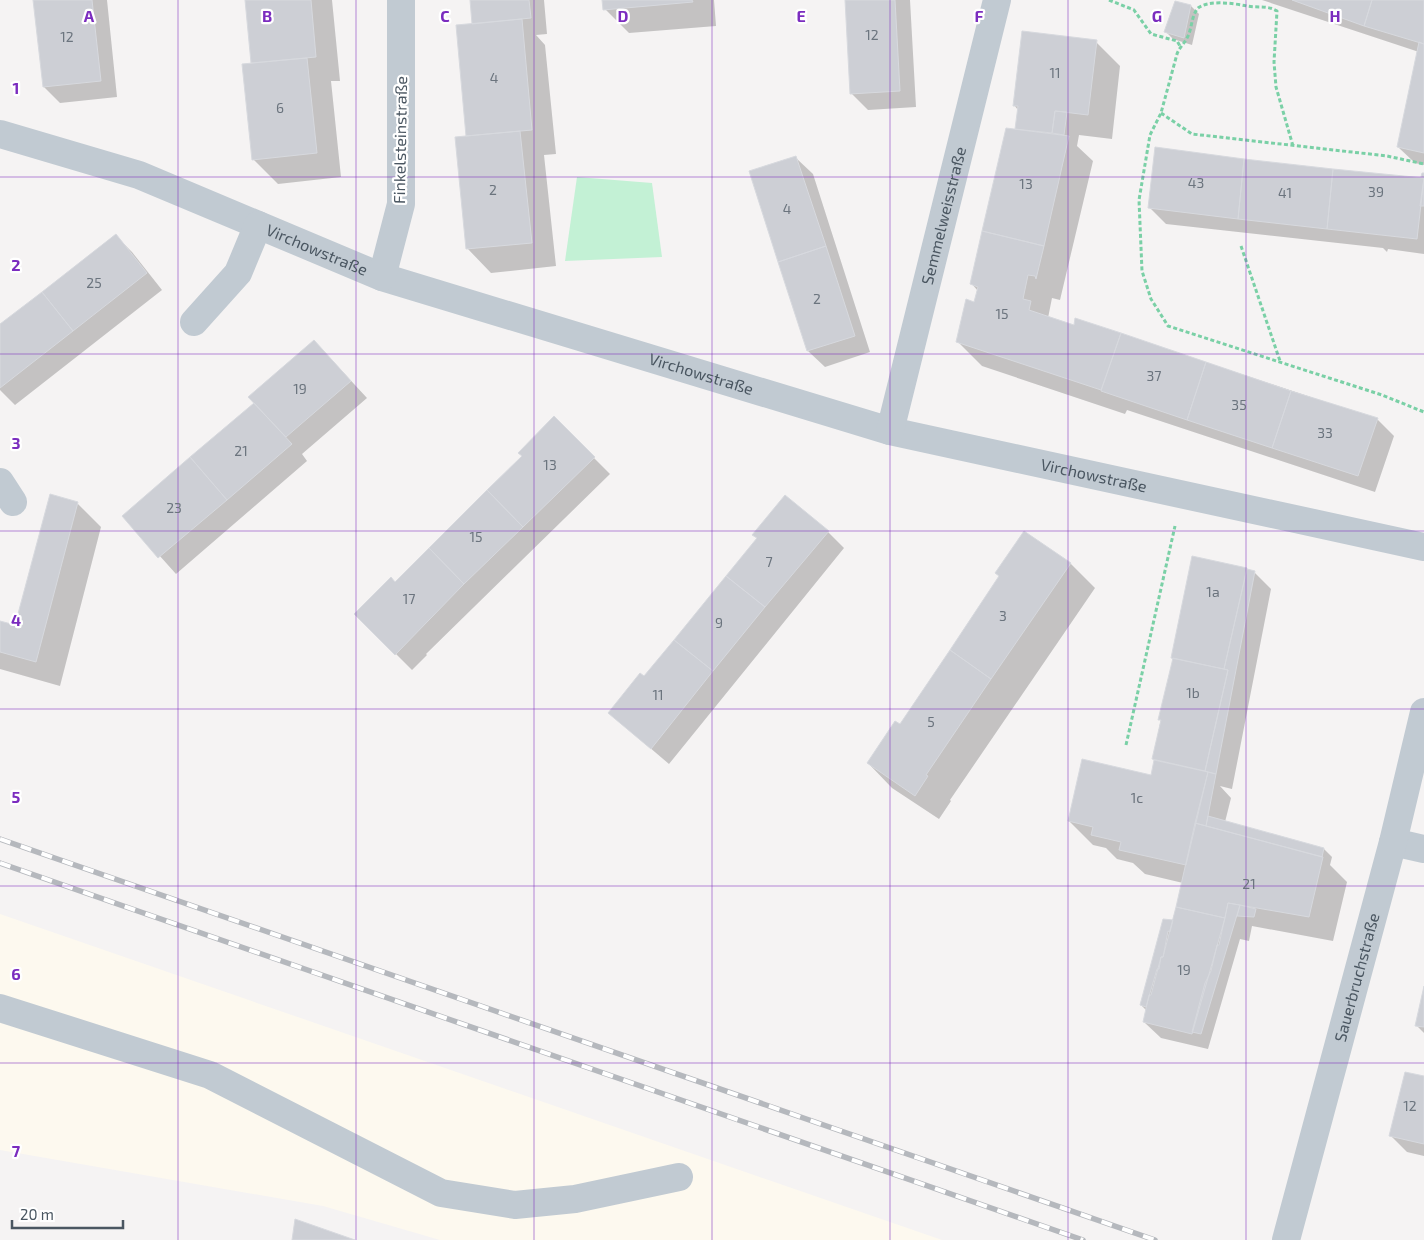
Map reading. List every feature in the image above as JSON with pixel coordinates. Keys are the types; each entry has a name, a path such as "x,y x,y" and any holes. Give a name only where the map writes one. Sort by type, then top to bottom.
{"street":[{"name":"Finkelsteinstraße","path":"382,277 401,204 401,0"},
{"name":"Semmelweisstraße","path":"890,431 996,0"},
{"name":"Virchowstraße","path":"0,134 139,175 382,277 890,431 1424,547"},
{"path":"194,322 238,273 258,225"},
{"name":"Sauerbruchstraße","path":"1286,1240 1394,842 1424,712"},
{"path":"1394,842 1424,849"},
{"path":"0,1008 210,1076 442,1193 515,1205 575,1199 679,1178"}],"path":[{"path":"1109,0 1134,10 1151,34 1177,41 1180,46"},
{"path":"1293,146 1276,87 1274,62 1277,11 1269,6 1254,7 1222,0 1206,3 1197,9 1187,38 1180,46 1161,113 1150,135 1140,200 1142,271 1151,299 1168,326 1382,394 1424,412"},
{"path":"1161,113 1192,134 1387,156 1424,164"},
{"path":"1241,246 1280,362"},
{"path":"1126,745 1182,495"}],"shaded area":[{"path":"0,914 942,1240 440,1240 323,1206 0,1150"}],"green space":[{"path":"577,177 652,183 662,257 565,261"}],"building":[{"path":"33,0 92,0 101,81 43,87"},
{"path":"245,0 311,0 316,57 251,63"},
{"path":"470,0 529,0 531,18 472,24"},
{"path":"602,0 692,0 693,2 603,10"},
{"path":"845,0 895,0 900,91 850,94"},
{"path":"1292,0 1372,0 1364,26"},
{"path":"1372,0 1424,0 1424,44 1364,26"},
{"path":"1175,1 1191,5 1184,38 1164,32"},
{"path":"522,19 532,130 466,136 456,25"},
{"path":"1022,31 1097,40 1088,115 1055,111 1052,133 1015,129 1018,106 1013,106"},
{"path":"1419,42 1424,44 1424,153 1397,147"},
{"path":"307,58 317,153 252,160 242,64"},
{"path":"1055,111 1067,112 1064,135 1052,133"},
{"path":"1006,128 1069,136 1044,246 982,231"},
{"path":"520,131 532,243 466,249 455,137"},
{"path":"1155,147 1244,159 1238,219 1148,208"},
{"path":"796,156 826,246 778,262 749,171"},
{"path":"1244,159 1333,169 1327,229 1238,219"},
{"path":"1333,169 1424,178 1417,239 1327,229"},
{"path":"1424,178 1424,206 1420,206"},
{"path":"982,231 1044,246 1036,279 1035,276 1028,275 1023,299 1031,301 1029,310 1074,325 1075,318 1121,333 1101,390 956,342 966,299 974,302 978,287 970,284"},
{"path":"116,234 147,273 73,331 42,292"},
{"path":"826,246 855,336 807,351 778,262"},
{"path":"42,292 73,331 0,388 0,324"},
{"path":"1121,333 1206,362 1187,420 1101,391"},
{"path":"314,340 351,381 286,437 248,397"},
{"path":"1206,362 1291,391 1272,448 1187,420"},
{"path":"1291,391 1378,418 1358,476 1272,448"},
{"path":"254,403 292,444 227,500 190,457"},
{"path":"554,416 595,457 523,527 487,490 522,456 518,453"},
{"path":"190,457 227,500 158,558 122,516"},
{"path":"487,490 523,527 464,584 429,548"},
{"path":"50,494 78,502 36,662 0,652 0,621 15,625"},
{"path":"785,495 829,531 765,607 726,576 757,538 752,535"},
{"path":"1024,531 1071,563 991,679 950,650 999,576 995,573"},
{"path":"429,548 464,584 395,655 354,614 391,577 395,582"},
{"path":"1192,556 1247,568 1224,669 1171,658"},
{"path":"1247,569 1255,571 1216,774 1205,771 1228,670 1224,669"},
{"path":"726,576 765,607 713,671 674,640"},
{"path":"674,640 713,671 651,749 608,713 640,673 644,676"},
{"path":"950,650 991,679 926,775 928,776 915,796 867,763 895,721 900,724"},
{"path":"1173,658 1228,670 1205,771 1152,759 1161,720 1158,720"},
{"path":"1082,759 1151,775 1154,760 1208,772 1186,865 1119,850 1121,842 1091,835 1093,827 1068,821"},
{"path":"1208,772 1216,774 1206,826 1195,823"},
{"path":"1208,816 1324,848 1322,857 1206,826"},
{"path":"1195,823 1323,857 1309,917 1228,903 1225,918 1176,907"},
{"path":"1228,903 1240,905 1201,1034 1192,1032 1205,983 1211,971 1217,945 1219,945"},
{"path":"1240,905 1256,909 1254,917 1237,916"},
{"path":"1176,907 1225,918 1192,1034 1143,1022 1149,995 1151,995 1161,957 1163,957"},
{"path":"1163,919 1173,920 1170,932 1168,931 1163,957 1161,957 1159,969 1157,969 1146,1007 1140,1005"},
{"path":"1424,986 1424,1027 1415,1026"},
{"path":"1405,1072 1424,1076 1424,1144 1389,1136"},
{"path":"295,1219 355,1240 292,1240"}],"railway":[{"path":"0,839 1155,1240"},
{"path":"0,863 1083,1240"}]}
